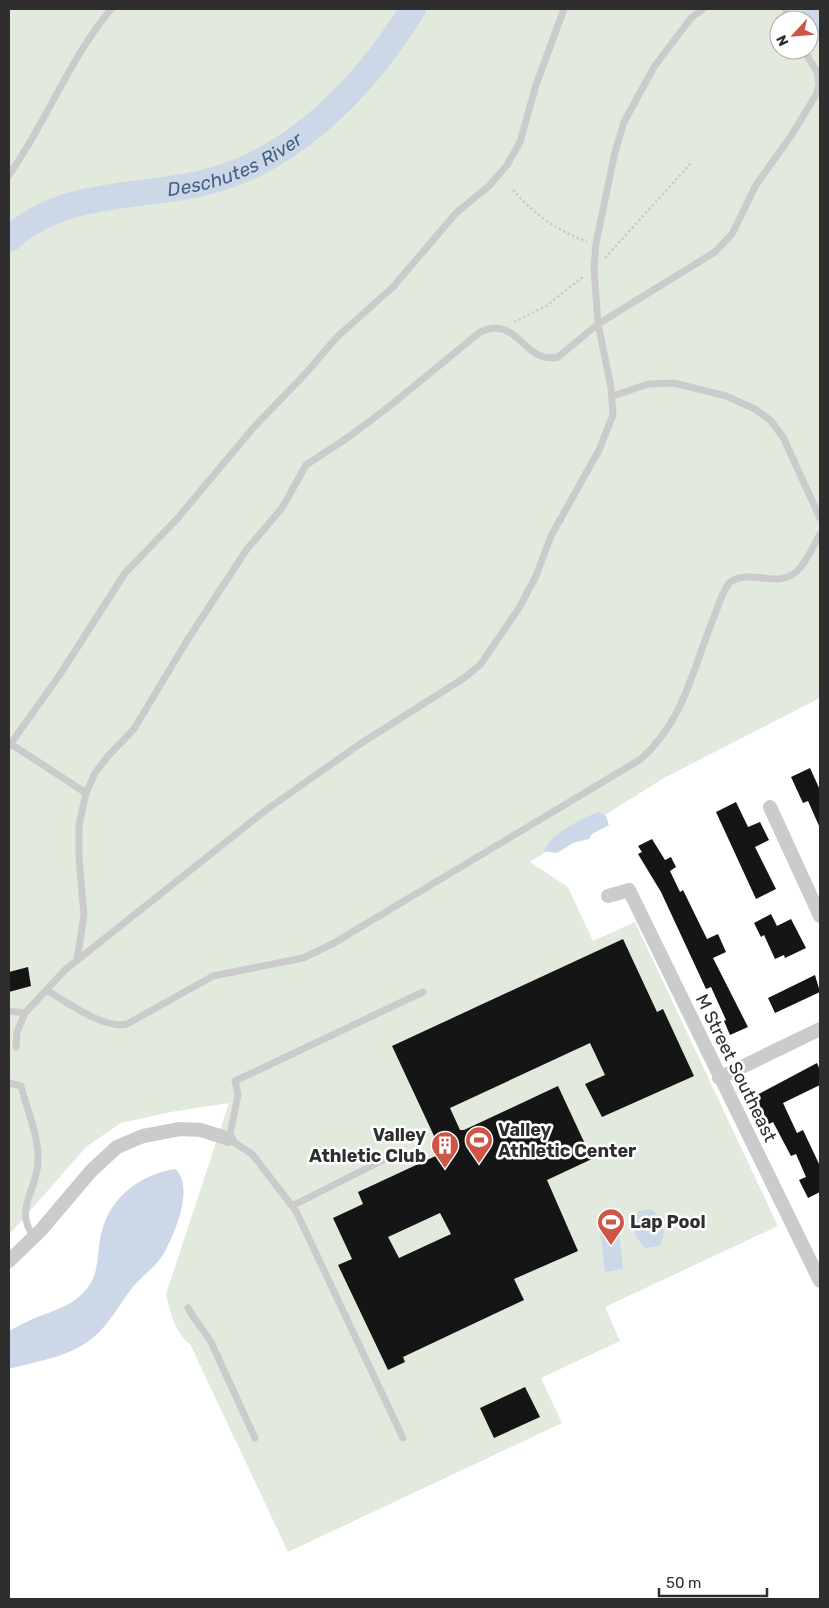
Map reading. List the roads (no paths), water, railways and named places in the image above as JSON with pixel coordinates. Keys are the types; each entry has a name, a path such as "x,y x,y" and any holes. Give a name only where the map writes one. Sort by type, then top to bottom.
{"street":[{"path":"770,807 820,916"},
{"name":"M Street Southeast","path":"608,896 629,890 820,1282"},
{"path":"719,1078 820,1029"},
{"path":"9,1261 34,1237 99,1163 117,1147 155,1133 180,1129 201,1130 229,1139"}],"lane":[{"path":"9,175 42,123 85,42 111,9"},
{"path":"86,793 10,745 61,673 125,573 177,519 254,427 337,338 393,286 456,213 489,186 508,165 520,142 536,85 564,9"},
{"path":"16,1047 16,1032 25,1013 77,960 266,810 360,744 464,678 480,665 520,608 536,576 551,536 599,450 613,415 612,396 598,324 594,269 596,243 607,183 624,122 654,68 691,18 702,9"},
{"path":"77,960 84,915 79,858 79,825 86,793 101,764 134,729 188,639 239,560 282,508 301,472 311,460 350,436 480,332 491,327 503,328 515,335 536,355 555,358 563,355 598,324 715,252 732,234 756,185 791,136 817,93 819,84 817,72 810,60"},
{"path":"612,396 648,384 674,383 726,396 755,409 774,425 786,443 812,504 820,518"},
{"path":"46,990 105,1023 120,1026 127,1024 213,976 303,958 334,943 641,758 655,744 676,716 688,689 724,590 729,583 748,576 770,579 790,575 800,567 820,534"},
{"path":"403,1438 292,1206 252,1154 229,1139 238,1095 235,1081 423,992"},
{"path":"9,1011 25,1013"},
{"path":"9,1083 21,1086 38,1147 35,1183 24,1215 26,1226 34,1237"},
{"path":"292,1206 397,1153"},
{"path":"188,1308 196,1325 205,1332 211,1342 255,1438"}],"water":[{"path":"820,9 820,42 819,10 802,10"},
{"path":"598,812 606,816 609,825 592,834 589,839 573,843 557,853 544,851 552,839 559,833"},
{"path":"175,1169 181,1177 183,1187 183,1198 178,1223 161,1258 133,1287 103,1328 90,1340 71,1351 9,1369 9,1331 74,1301 90,1284 96,1268 103,1226 116,1202 125,1192 148,1177"},
{"path":"651,1209 661,1221 663,1236 659,1246 646,1248 636,1236 634,1226 639,1211"},
{"name":"Lap Pool","path":"618,1221 623,1269 605,1272 599,1223"}],"waterway":[{"name":"Deschutes River","path":"9,239 28,225 70,206 114,196 183,187 220,178 254,164 287,146 317,123 370,69 393,40 413,9"}],"place":[{"name":"Valley Athletic Center","path":"479,1164"},
{"name":"Valley Athletic Club","path":"445,1169"},
{"name":"Lap Pool","path":"611,1246"}]}
